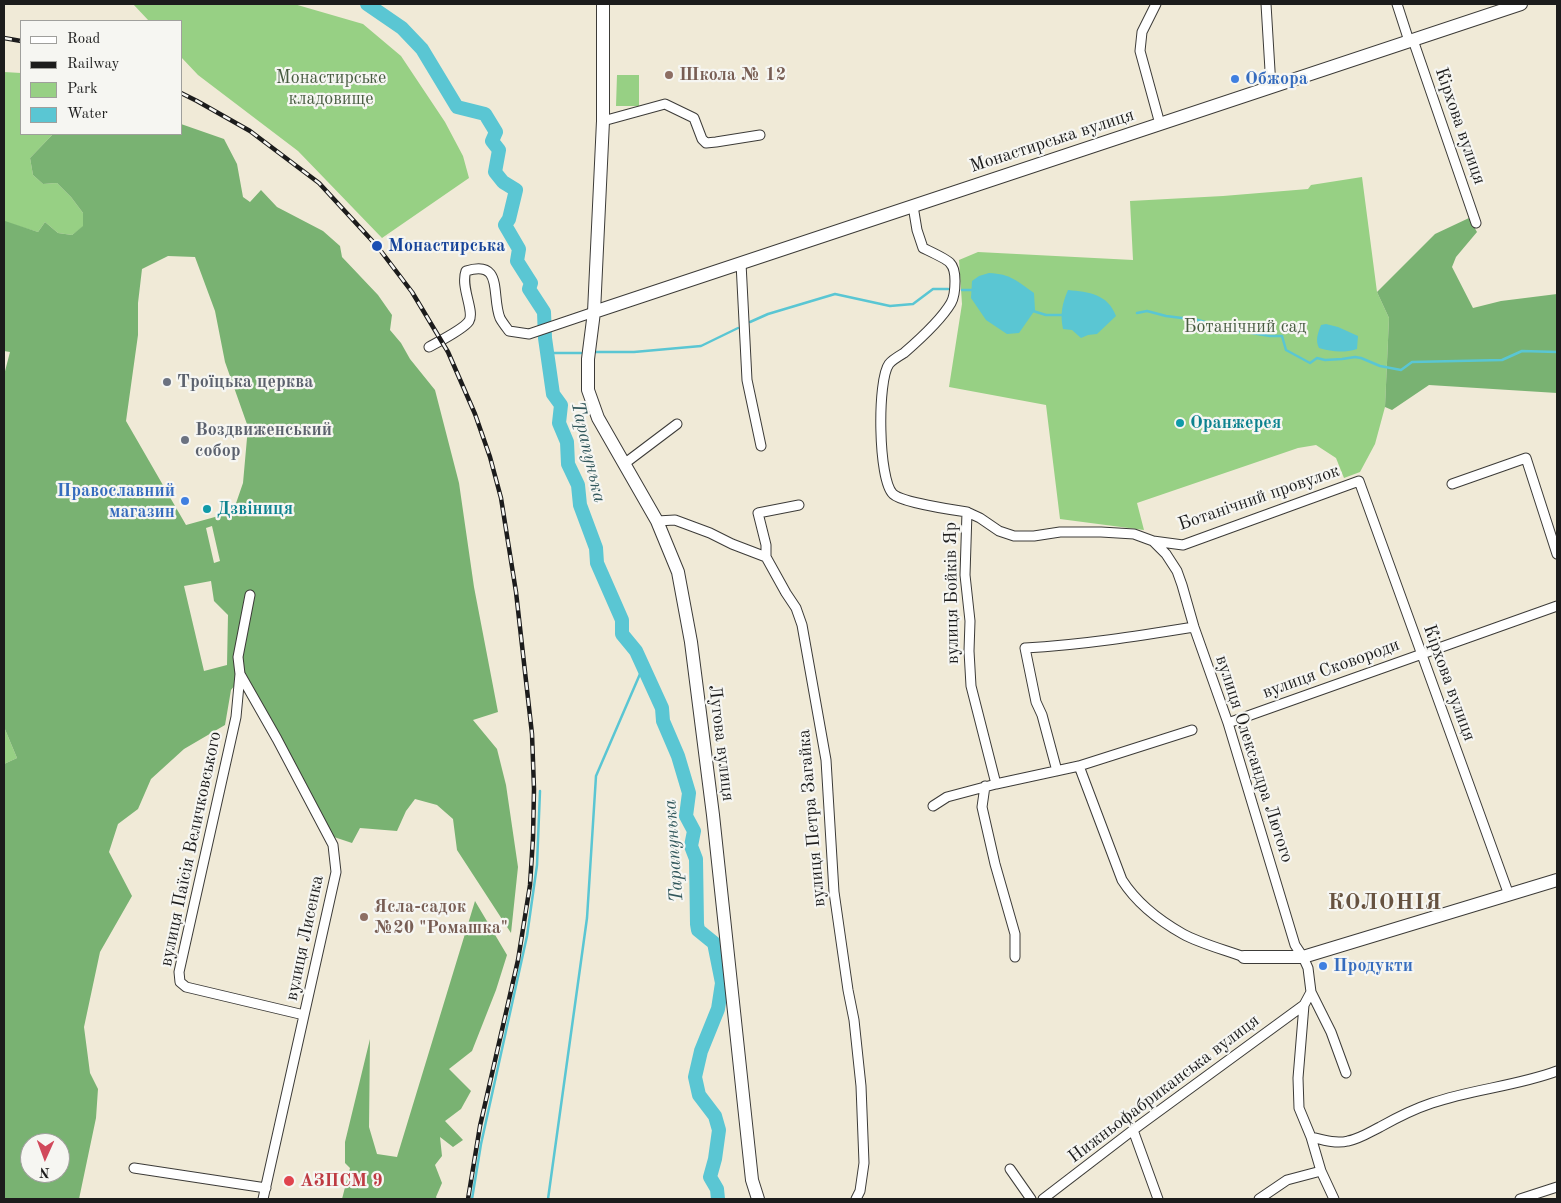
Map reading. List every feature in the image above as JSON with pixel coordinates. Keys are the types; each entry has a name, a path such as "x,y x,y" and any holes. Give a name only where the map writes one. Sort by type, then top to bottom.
{"street":[{"name":"Лугова вулиця","path":"604,4 603,121 594,312 588,359 588,390 598,418 657,521 678,572 691,642 713,815 752,1180 758,1199"},
{"path":"1156,4 1142,32 1140,51 1160,124"},
{"path":"1266,4 1271,87"},
{"name":"Кірхова вулиця","path":"1397,4 1476,223"},
{"name":"Монастирська вулиця","path":"594,312 1521,4"},
{"path":"603,121 665,104 694,118 702,139 706,143 760,134"},
{"name":"вулиця Бойків Яр","path":"913,206 917,230 924,248 950,262 955,273 956,288 952,302 941,316 905,352 889,364 884,375 881,456 888,488 894,496 926,505 967,512 966,575 970,621 971,686 996,784"},
{"path":"741,263 747,380 761,446"},
{"path":"429,347 460,329 469,321 470,313 464,287 464,275 466,271 474,268 482,268 489,272 493,278 500,318 509,331 529,334 594,312"},
{"path":"624,464 677,424"},
{"path":"1452,484 1526,458 1557,554"},
{"name":"Кірхова вулиця","path":"1359,481 1509,895"},
{"name":"Ботанічний провулок","path":"967,512 1000,531 1014,536 1034,536 1060,532 1101,532 1134,534 1153,541 1183,545 1359,481"},
{"path":"657,521 675,520 766,557 766,545 758,513 799,505"},
{"name":"вулиця Олександра Лютого","path":"1153,541 1166,554 1182,585 1194,627 1228,723 1295,945 1308,968 1311,992 1331,1032 1346,1073"},
{"name":"вулиця Петра Загайка","path":"766,557 796,608 802,625 826,760 834,892 854,1020 862,1086 864,1164 860,1191 856,1199"},
{"name":"вулиця Паїсія Величковського","path":"250,595 238,657 240,674 236,717 179,972 180,982 186,987 304,1015"},
{"name":"вулиця Сковороди","path":"1228,723 1557,606"},
{"path":"1057,771 1042,716 1036,702 1025,648 1113,639 1194,627"},
{"name":"вулиця Лисенка","path":"240,674 333,845 336,858 336,872 263,1199"},
{"path":"933,806 947,797 985,786 1079,766 1192,730"},
{"path":"1079,766 1122,880 1127,888 1151,912 1183,934 1244,956 1303,957 1557,880"},
{"path":"985,786 982,807 995,864 1015,934 1015,958"},
{"path":"1311,992 1304,1005 1298,1078 1299,1108 1311,1137 1321,1171 1334,1199"},
{"name":"Нижньофабриканська вулиця","path":"1043,1199 1304,1005"},
{"path":"1311,1137 1334,1142 1348,1142 1430,1103 1462,1094 1513,1084 1557,1071"},
{"path":"1134,1130 1158,1199"},
{"path":"134,1168 266,1188"},
{"path":"1010,1169 1031,1199"},
{"path":"1259,1199 1287,1180 1321,1171"},
{"path":"1520,1199 1557,1187"}],"green space":[{"name":"Монастирське кладовище","path":"133,4 294,4 363,24 401,56 445,122 463,156 469,178 382,238 298,151 198,75 182,58 182,20 148,20"},
{"path":"4,72 20,73 20,135 52,135 30,158 33,175 43,184 57,183 71,197 83,213 84,226 72,235 58,233 45,222 38,232 4,222"},
{"path":"617,75 639,75 639,106 616,106"},
{"path":"182,124 224,139 237,164 243,197 250,202 261,190 277,207 323,231 340,246 342,257 378,295 392,315 390,330 435,390 459,483 474,587 498,712 473,720 497,749 506,785 518,867 511,933 457,850 453,819 437,805 415,799 406,811 397,831 360,828 352,843 334,837 245,673 231,690 225,725 184,749 151,779 138,809 118,824 109,852 132,896 100,952 84,1027 90,1073 98,1089 96,1118 79,1199 4,1199 4,764 17,758 4,727 4,375 10,352 4,351 4,222 38,232 45,222 58,233 72,235 83,226 83,213 71,197 57,183 43,184 33,175 30,158 52,135 182,135","holes":["168,256 195,257 215,311 225,362 248,427 243,483 233,512 186,525 126,421 138,335 138,303 142,269","212,526 220,561 214,563 206,528","211,581 214,601 228,615 227,665 204,671 184,586"]},
{"name":"Ботанічний сад","path":"1362,177 1377,292 1389,318 1385,407 1375,444 1360,472 1344,478 1336,458 1316,445 1298,448 1137,503 1144,530 1060,519 1046,405 949,387 962,304 959,260 978,252 1133,260 1130,201 1308,189 1311,185"},
{"path":"1469,218 1477,232 1456,257 1452,267 1473,308 1501,301 1557,294 1557,393 1429,385 1392,410 1385,407 1389,318 1377,292 1435,234"},
{"path":"4,727 17,758 4,764"},
{"path":"475,901 507,955 496,990 472,1051 449,1069 471,1091 461,1109 445,1121 463,1140 453,1147 440,1137 442,1156 435,1165 442,1183 436,1197 437,1199 342,1199 350,1168 345,1163 345,1142 370,1039 369,1127 377,1154 397,1157"}],"water":[{"path":"989,273 1008,277 1034,293 1035,310 1019,333 1007,334 986,320 971,298 972,281 979,276"},
{"path":"1068,290 1090,293 1103,299 1113,309 1116,316 1097,334 1081,338 1072,330 1063,329 1062,309"},
{"path":"1326,324 1358,336 1357,349 1338,352 1319,348 1317,342 1318,334 1321,325"}],"waterway":[{"name":"Тарапунька","path":"367,4 402,28 422,49 457,107 485,114 496,132 492,141 499,150 495,172 503,182 516,190 509,219 505,225 519,249 517,261 531,283 529,289 544,312 545,338 553,394 561,405 559,423 567,442 568,464 578,485 580,505 596,548 597,563 622,620 622,634 636,651 662,708 663,721 678,756 689,793 686,816 694,831 691,846 696,859 698,930 714,943 722,983 718,1009 701,1051 695,1077 699,1095 715,1116 719,1130 715,1159 710,1177 717,1189 718,1199"},
{"name":"Тарапунька","path":"750,322 768,314 835,294 890,306 913,304 933,289 948,289"},
{"name":"Тарапунька","path":"962,290 974,290"},
{"name":"Тарапунька","path":"1033,311 1046,315 1062,315"},
{"name":"Тарапунька","path":"1137,313 1147,311 1166,316 1198,320 1233,330 1282,336 1286,350 1310,363 1317,358 1325,360 1355,357 1380,366 1401,370 1412,362 1502,360 1522,351 1557,352"},
{"name":"Тарапунька","path":"595,352 634,352 701,346 738,328"},
{"name":"Тарапунька","path":"547,353 581,353"},
{"name":"Тарапунька","path":"548,1199 587,918 596,776 643,667"},
{"path":"472,1199 481,1144 527,936 537,865 540,791"}],"railway":[{"path":"4,38 20,41"},
{"path":"182,94 250,131 319,183 377,246 412,292 448,352 475,414 490,457 501,498 516,592 532,734 533,838 530,885 518,960 480,1126 468,1199"}],"place":[{"name":"Школа № 12","path":"669,75"},
{"name":"Обжора","path":"1235,79"},
{"name":"Монастирська","path":"377,246"},
{"name":"Троїцька церква","path":"167,382"},
{"name":"Оранжерея","path":"1180,423"},
{"name":"Воздвиженський собор","path":"185,440"},
{"name":"Православний магазин","path":"185,501"},
{"name":"Дзвіниця","path":"207,509"},
{"name":"Ясла-садок №20 \"Ромашка\"","path":"364,917"},
{"name":"Продукти","path":"1323,966"},
{"name":"АЗПСМ 9","path":"289,1181"}],"district":[{"name":"КОЛОНІЯ","path":"1385,903"}]}
